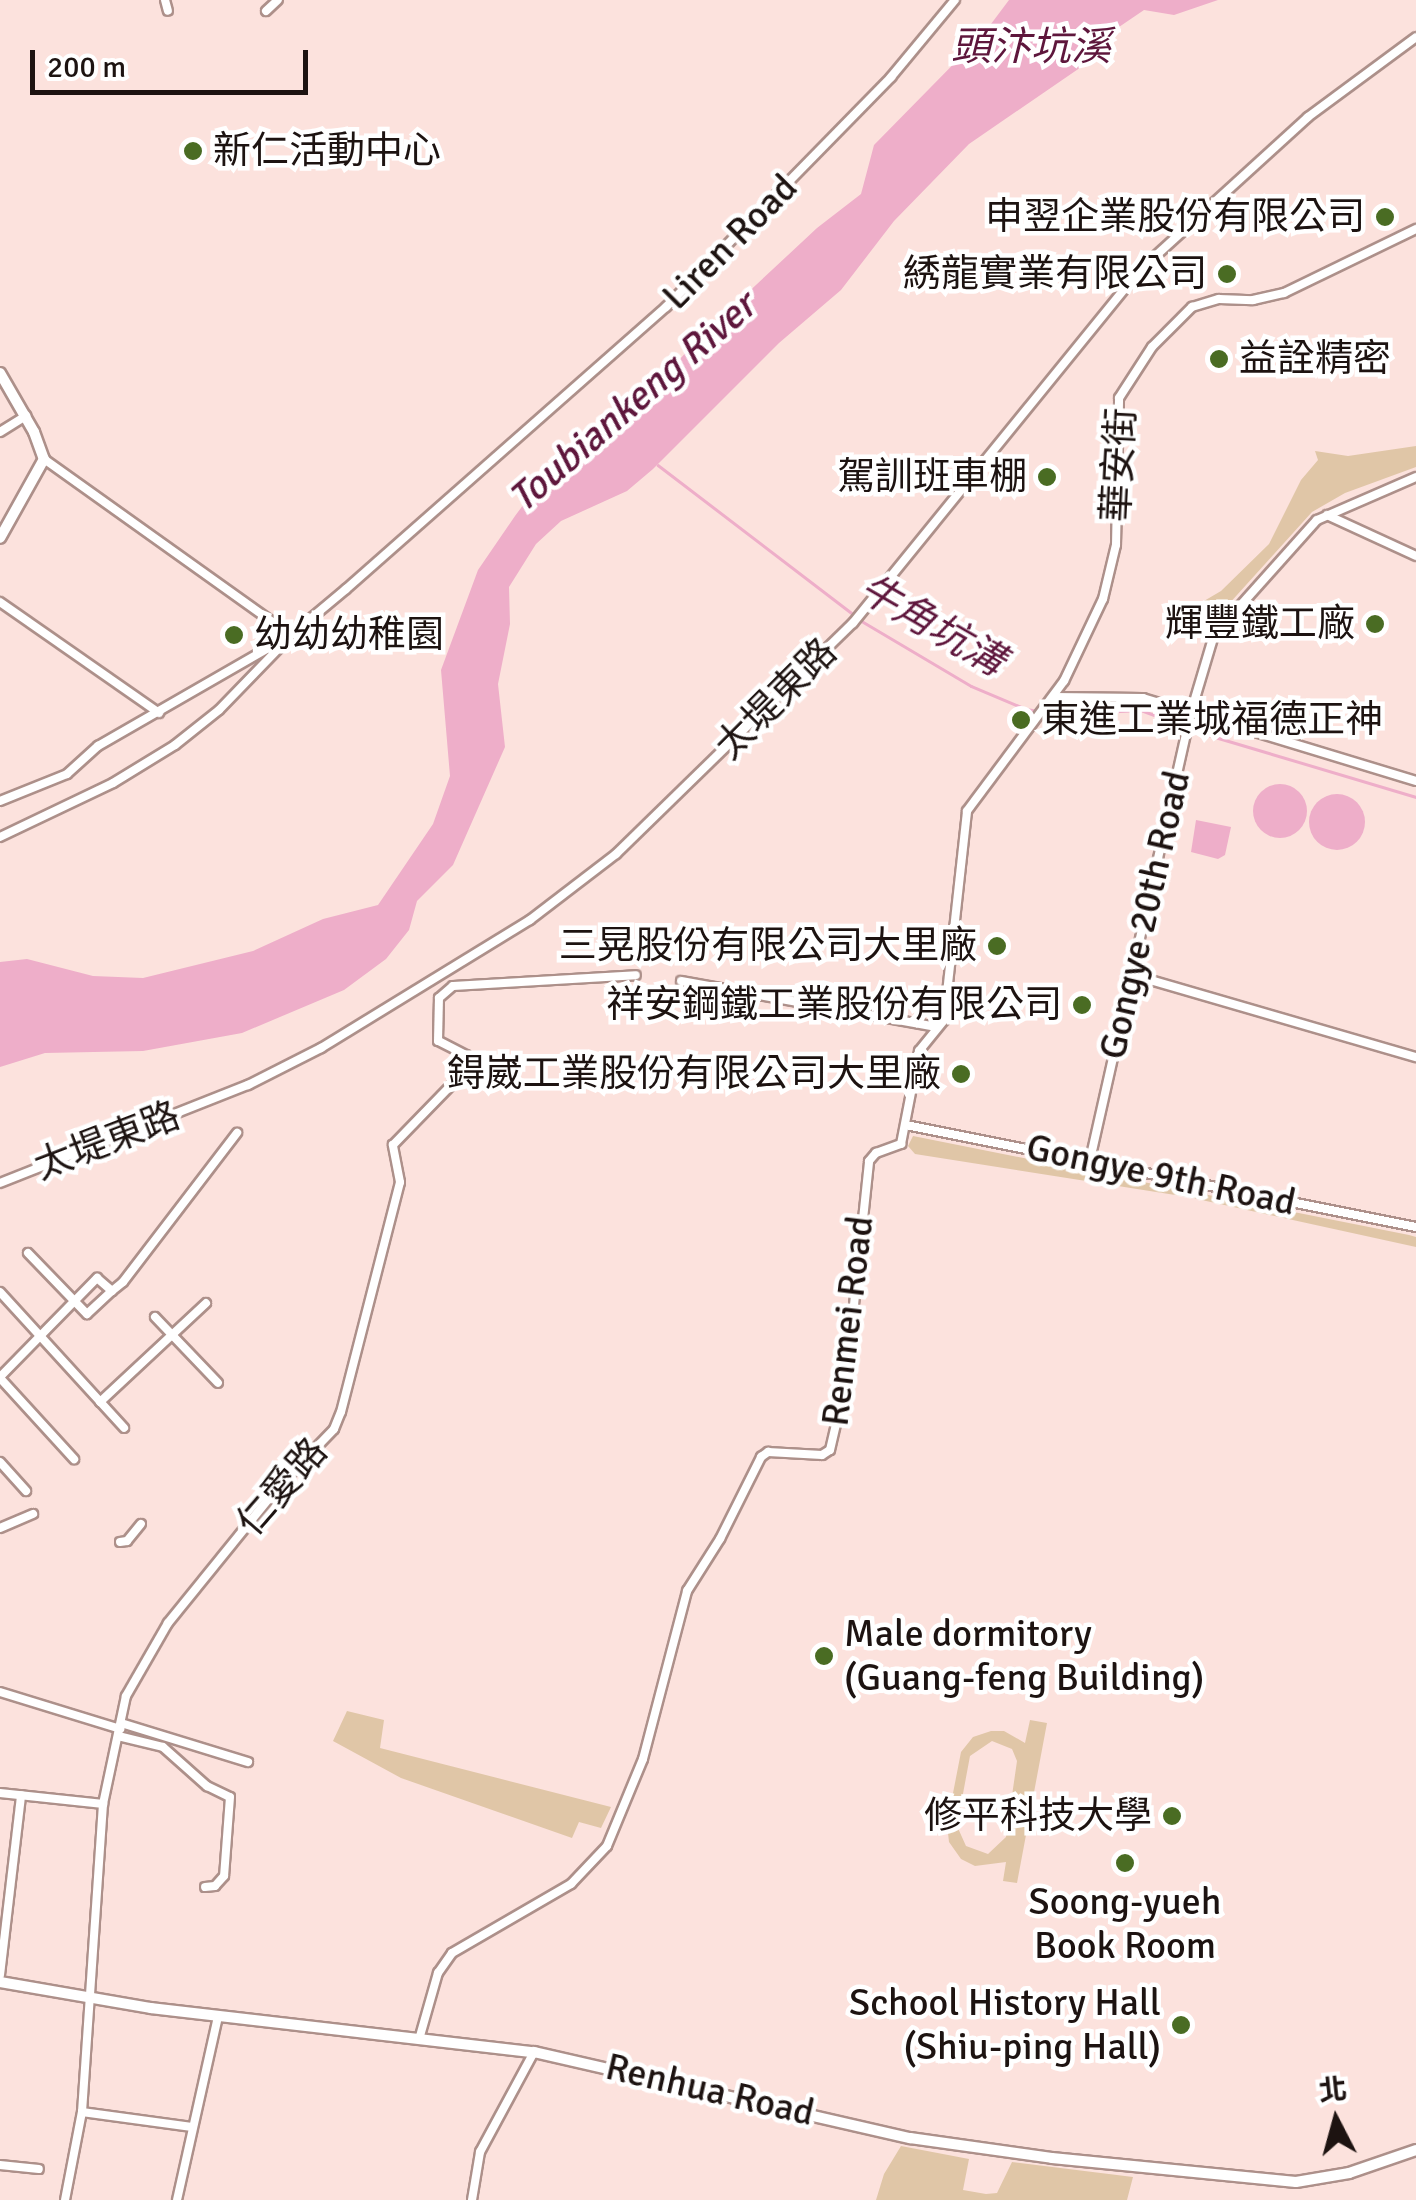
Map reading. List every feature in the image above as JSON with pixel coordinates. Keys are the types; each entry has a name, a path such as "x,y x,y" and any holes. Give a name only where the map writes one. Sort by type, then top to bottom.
{"main road":[{"path":"0,373 26,416 44,459 0,538"},
{"name":"Renhua Road","path":"0,1979 88,1999 534,2052 924,2140 1236,2179 1324,2179 1416,2150"}],"street":[{"path":"165,0 168,11"},
{"path":"266,11 278,0"},
{"name":"Liren Road","path":"291,634 666,307 891,77 954,0"},
{"name":"太堤東路","path":"0,1182 248,1085 321,1048 468,960 616,854 854,623 1140,270 1308,117 1416,37"},
{"name":"華安街","path":"937,1027 944,1020 967,811 1040,716 1103,599 1116,546 1115,405 1152,347 1202,302 1284,294 1416,228"},
{"path":"0,432 26,416"},
{"path":"44,459 291,634"},
{"name":"Gongye 20th Road","path":"1090,1160 1191,715 1214,635 1327,514 1416,478"},
{"path":"1327,514 1416,556"},
{"path":"0,602 159,712"},
{"path":"0,802 66,774 98,746 291,634"},
{"path":"0,837 114,783 175,744 256,675 291,634"},
{"path":"1050,700 1128,696 1416,781"},
{"name":"仁愛路","path":"65,2200 82,2112 104,1804 126,1696 141,1663 168,1623 279,1486 334,1429 342,1412 400,1182 393,1146 468,1068 466,1055 438,1041 439,998 453,986 636,975"},
{"path":"1133,975 1414,1057 1416,1044"},
{"path":"681,981 937,1027 919,1052 906,1126"},
{"name":"Gongye 9th Road","path":"906,1126 1416,1227"},
{"name":"Renmei Road","path":"420,2036 438,1973 452,1952 571,1884 607,1846 643,1759 687,1591 720,1539 761,1457 768,1452 822,1455 830,1450 846,1375 869,1161 876,1153 900,1147 906,1126"},
{"path":"28,1253 88,1314 112,1292 237,1133"},
{"path":"74,1458 0,1377 44,1337 97,1278 112,1292"},
{"path":"0,1292 124,1428"},
{"path":"100,1402 206,1303"},
{"path":"155,1316 218,1384"},
{"path":"0,1462 26,1491"},
{"path":"0,1528 33,1514"},
{"path":"120,1542 127,1541 141,1524"},
{"path":"0,1692 119,1729 248,1762"},
{"path":"119,1729 162,1747 207,1786 230,1797 224,1876 215,1886 205,1887"},
{"path":"0,1793 104,1804"},
{"path":"0,1979 22,1795"},
{"path":"0,1879 14,1881"},
{"path":"177,2200 218,2016"},
{"path":"472,2200 480,2152 534,2052"},
{"path":"82,2112 192,2127"},
{"path":"0,2165 39,2169"}],"shaded area":[{"path":"1416,446 1416,467 1345,493 1312,512 1209,626 1175,618 1221,591 1269,544 1301,480 1318,460 1315,451 1348,456"},
{"path":"913,1136 1409,1235 1416,1237 1416,1247 1188,1197 915,1154 908,1146"},
{"path":"347,1711 384,1720 380,1748 611,1807 601,1828 579,1822 572,1838 401,1778 333,1741"},
{"path":"1030,1720 1047,1723 1017,1883 1003,1881 1006,1862 975,1866 961,1859 949,1842 947,1824 961,1752 973,1737 1004,1731 1025,1743","holes":["992,1741 1012,1749 1017,1761 1006,1837 988,1854 966,1846 957,1826 970,1756"]},
{"path":"901,2146 969,2159 963,2190 986,2194 997,2193 1012,2162 1133,2177 1127,2200 876,2200 884,2174"}],"water":[{"name":"頭汴坑溪","path":"1009,0 1218,0 1174,15 1144,10 1119,27 1103,52 969,144 894,221 841,290 779,343 653,469 627,491 561,521 536,544 509,587 510,624 498,684 505,747 453,865 417,901 409,930 386,959 344,990 242,1033 143,1051 45,1053 0,1067 0,962 27,959 93,976 143,978 253,951 323,919 378,905 433,824 450,776 441,670 478,570 515,516 541,481 620,426 697,340 817,228 861,194 874,145 985,32"},
{"path":"1280,784 1299,792 1307,811 1299,830 1280,838 1261,830 1253,811 1261,792"},
{"path":"1337,794 1356,803 1365,822 1356,841 1337,850 1318,841 1309,822 1318,803"},
{"path":"1196,820 1231,827 1225,855 1218,859 1191,852"}],"waterway":[{"name":"牛角坑溝","path":"658,465 854,615"},
{"name":"牛角坑溝","path":"860,620 971,686 1026,709 1056,714 1141,710 1205,734 1416,797"}],"place":[{"name":"新仁活動中心","path":"193,151"},
{"name":"申翌企業股份有限公司","path":"1385,217"},
{"name":"綉龍實業有限公司","path":"1227,274"},
{"name":"益詮精密","path":"1219,359"},
{"name":"駕訓班車棚","path":"1047,477"},
{"name":"輝豐鐵工廠","path":"1375,624"},
{"name":"幼幼幼稚園","path":"234,635"},
{"name":"東進工業城福德正神","path":"1021,720"},
{"name":"三晃股份有限公司大里廠","path":"997,946"},
{"name":"祥安鋼鐵工業股份有限公司","path":"1082,1005"},
{"name":"鍀崴工業股份有限公司大里廠","path":"961,1074"},
{"name":"Male dormitory (Guang-feng Building)","path":"824,1656"},
{"name":"修平科技大學","path":"1172,1816"},
{"name":"Soong-yueh Book Room","path":"1125,1863"},
{"name":"School History Hall (Shiu-ping Hall)","path":"1181,2025"}],"water label":[{"name":"Toubiankeng River","path":"632,402"}]}
